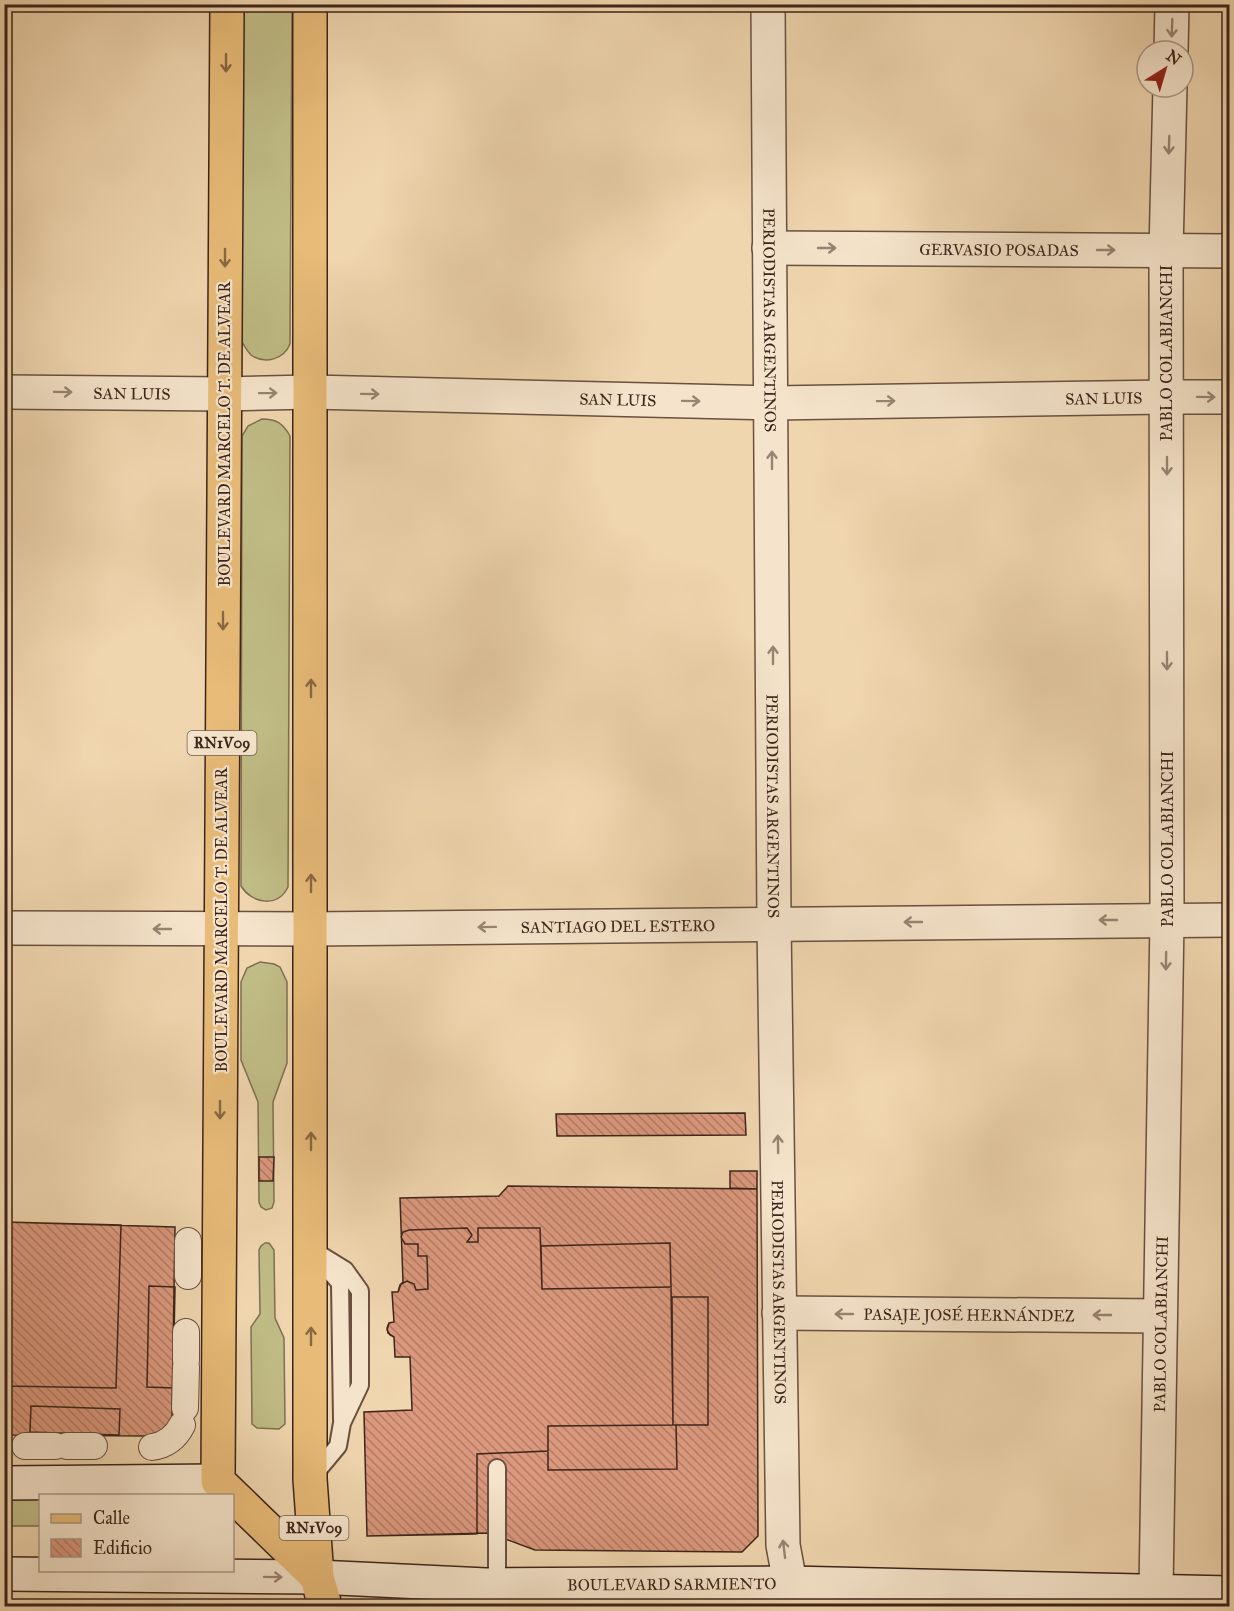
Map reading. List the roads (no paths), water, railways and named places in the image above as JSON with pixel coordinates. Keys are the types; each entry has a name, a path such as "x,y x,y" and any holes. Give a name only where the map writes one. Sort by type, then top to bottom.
{"main road":[{"name":"BOULEVARD MARCELO T. DE ALVEAR","path":"218,1480 227,4"},
{"name":"RN1V09","path":"310,4 310,1479 318,1597"},
{"name":"RN1V09","path":"218,1480 230,1494"},
{"name":"RN1V09","path":"234,1499 318,1597"}],"street":[{"name":"PERIODISTAS ARGENTINOS","path":"768,4 779,1313 783,1545 790,1595"},
{"path":"1172,39 1173,4"},
{"name":"PABLO COLABIANCHI","path":"1156,1590 1167,920 1166,251 1170,99"},
{"name":"GERVASIO POSADAS","path":"769,248 1230,250"},
{"name":"SAN LUIS","path":"4,392 224,394 311,392 772,403 1230,397"},
{"name":"SANTIAGO DEL ESTERO","path":"4,928 311,929 1230,920"},
{"path":"188,1241 188,1276"},
{"name":"PASAJE JOSÉ HERNÁNDEZ","path":"779,1313 1160,1316"},
{"path":"152,1447 173,1438 183,1416 186,1332"},
{"path":"15,1446 94,1446"},
{"path":"4,1483 218,1480"},
{"name":"BOULEVARD SARMIENTO","path":"4,1574 318,1597 486,1585 790,1595 1156,1590 1196,1599 1230,1593"}],"lane":[{"path":"310,1479 338,1446 342,1423 340,1283 311,1249"},
{"path":"311,1249 345,1270 360,1291 360,1385 342,1423"},
{"path":"310,1396 341,1368"},
{"path":"497,1468 497,1570"}]}
